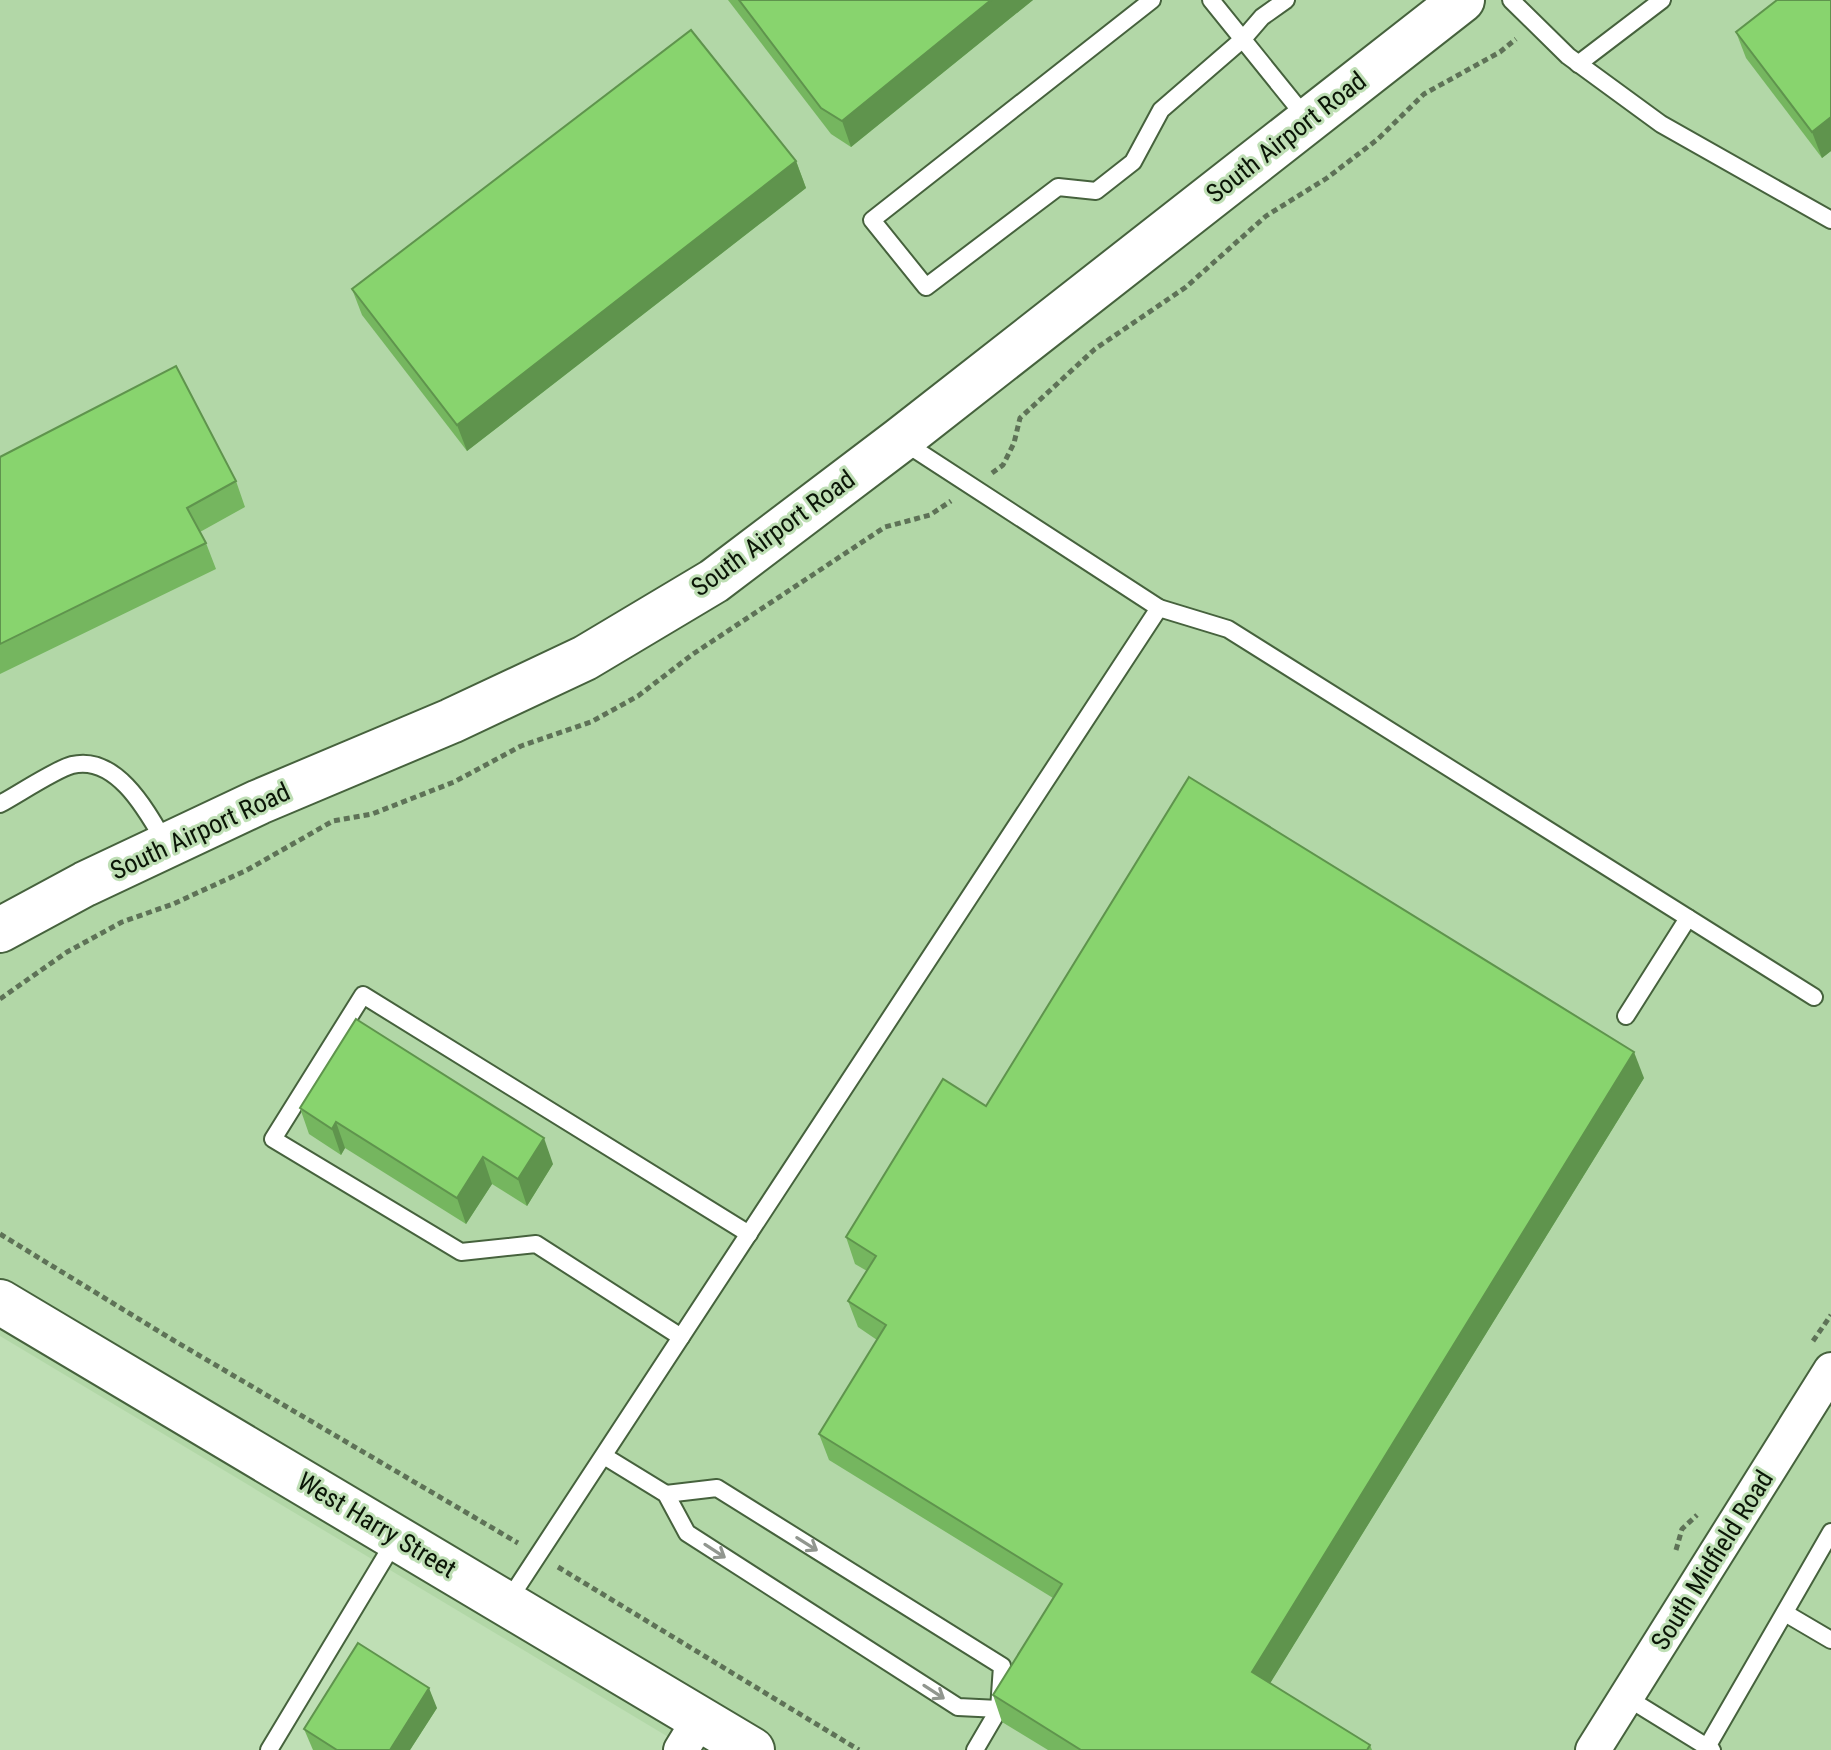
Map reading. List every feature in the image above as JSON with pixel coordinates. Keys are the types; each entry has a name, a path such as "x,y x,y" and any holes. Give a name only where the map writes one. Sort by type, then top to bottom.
{"street":[{"name":"South Airport Road","path":"0,930 85,884 259,802 451,721 585,658 714,581 900,440 1462,0"},
{"name":"West Harry Street","path":"0,1302 507,1602 691,1734 752,1750"},
{"name":"South Midfield Road","path":"1593,1750 1822,1404 1831,1370"}],"lane":[{"path":"1152,0 872,220 926,287 1058,187 1096,191 1121,172 1133,162 1161,110 1243,39 1262,17 1286,0"},
{"path":"1211,0 1308,120"},
{"path":"1511,0 1578,64 1661,124 1831,220"},
{"path":"1578,64 1662,0"},
{"path":"900,440 1159,608 1228,629 1814,997"},
{"path":"507,1602 1159,608"},
{"path":"0,804 72,765 96,766 124,783 141,800 167,846"},
{"path":"1626,1016 1688,918"},
{"path":"681,1337 536,1244 461,1252 273,1139 363,995 749,1234"},
{"path":"604,1456 666,1494 687,1533 958,1707 999,1709"},
{"path":"666,1494 717,1488 1002,1666 999,1709 975,1750"},
{"path":"1626,1697 1710,1749 1831,1532"},
{"path":"269,1750 397,1537"},
{"path":"1785,1613 1831,1640"}],"path":[{"path":"0,1234 859,1750"}],"shaded area":[{"path":"0,0 1831,0 1831,1750 690,1750 0,1336"}],"building":[{"path":"739,0 991,0 842,121 821,108"},
{"path":"1777,0 1831,0 1831,117 1812,132 1736,32"},
{"path":"691,30 796,161 457,425 352,289"},
{"path":"176,366 236,481 187,508 206,543 0,644 0,457"},
{"path":"1189,777 1634,1052 1252,1672 1370,1745 1367,1750 1081,1750 993,1695 1062,1584 819,1434 886,1325 848,1301 876,1256 846,1237 943,1079 986,1106"},
{"path":"356,1019 544,1138 518,1179 483,1157 457,1198 336,1122 332,1129 300,1108"},
{"path":"358,1643 429,1688 390,1750 337,1750 304,1729"}]}
